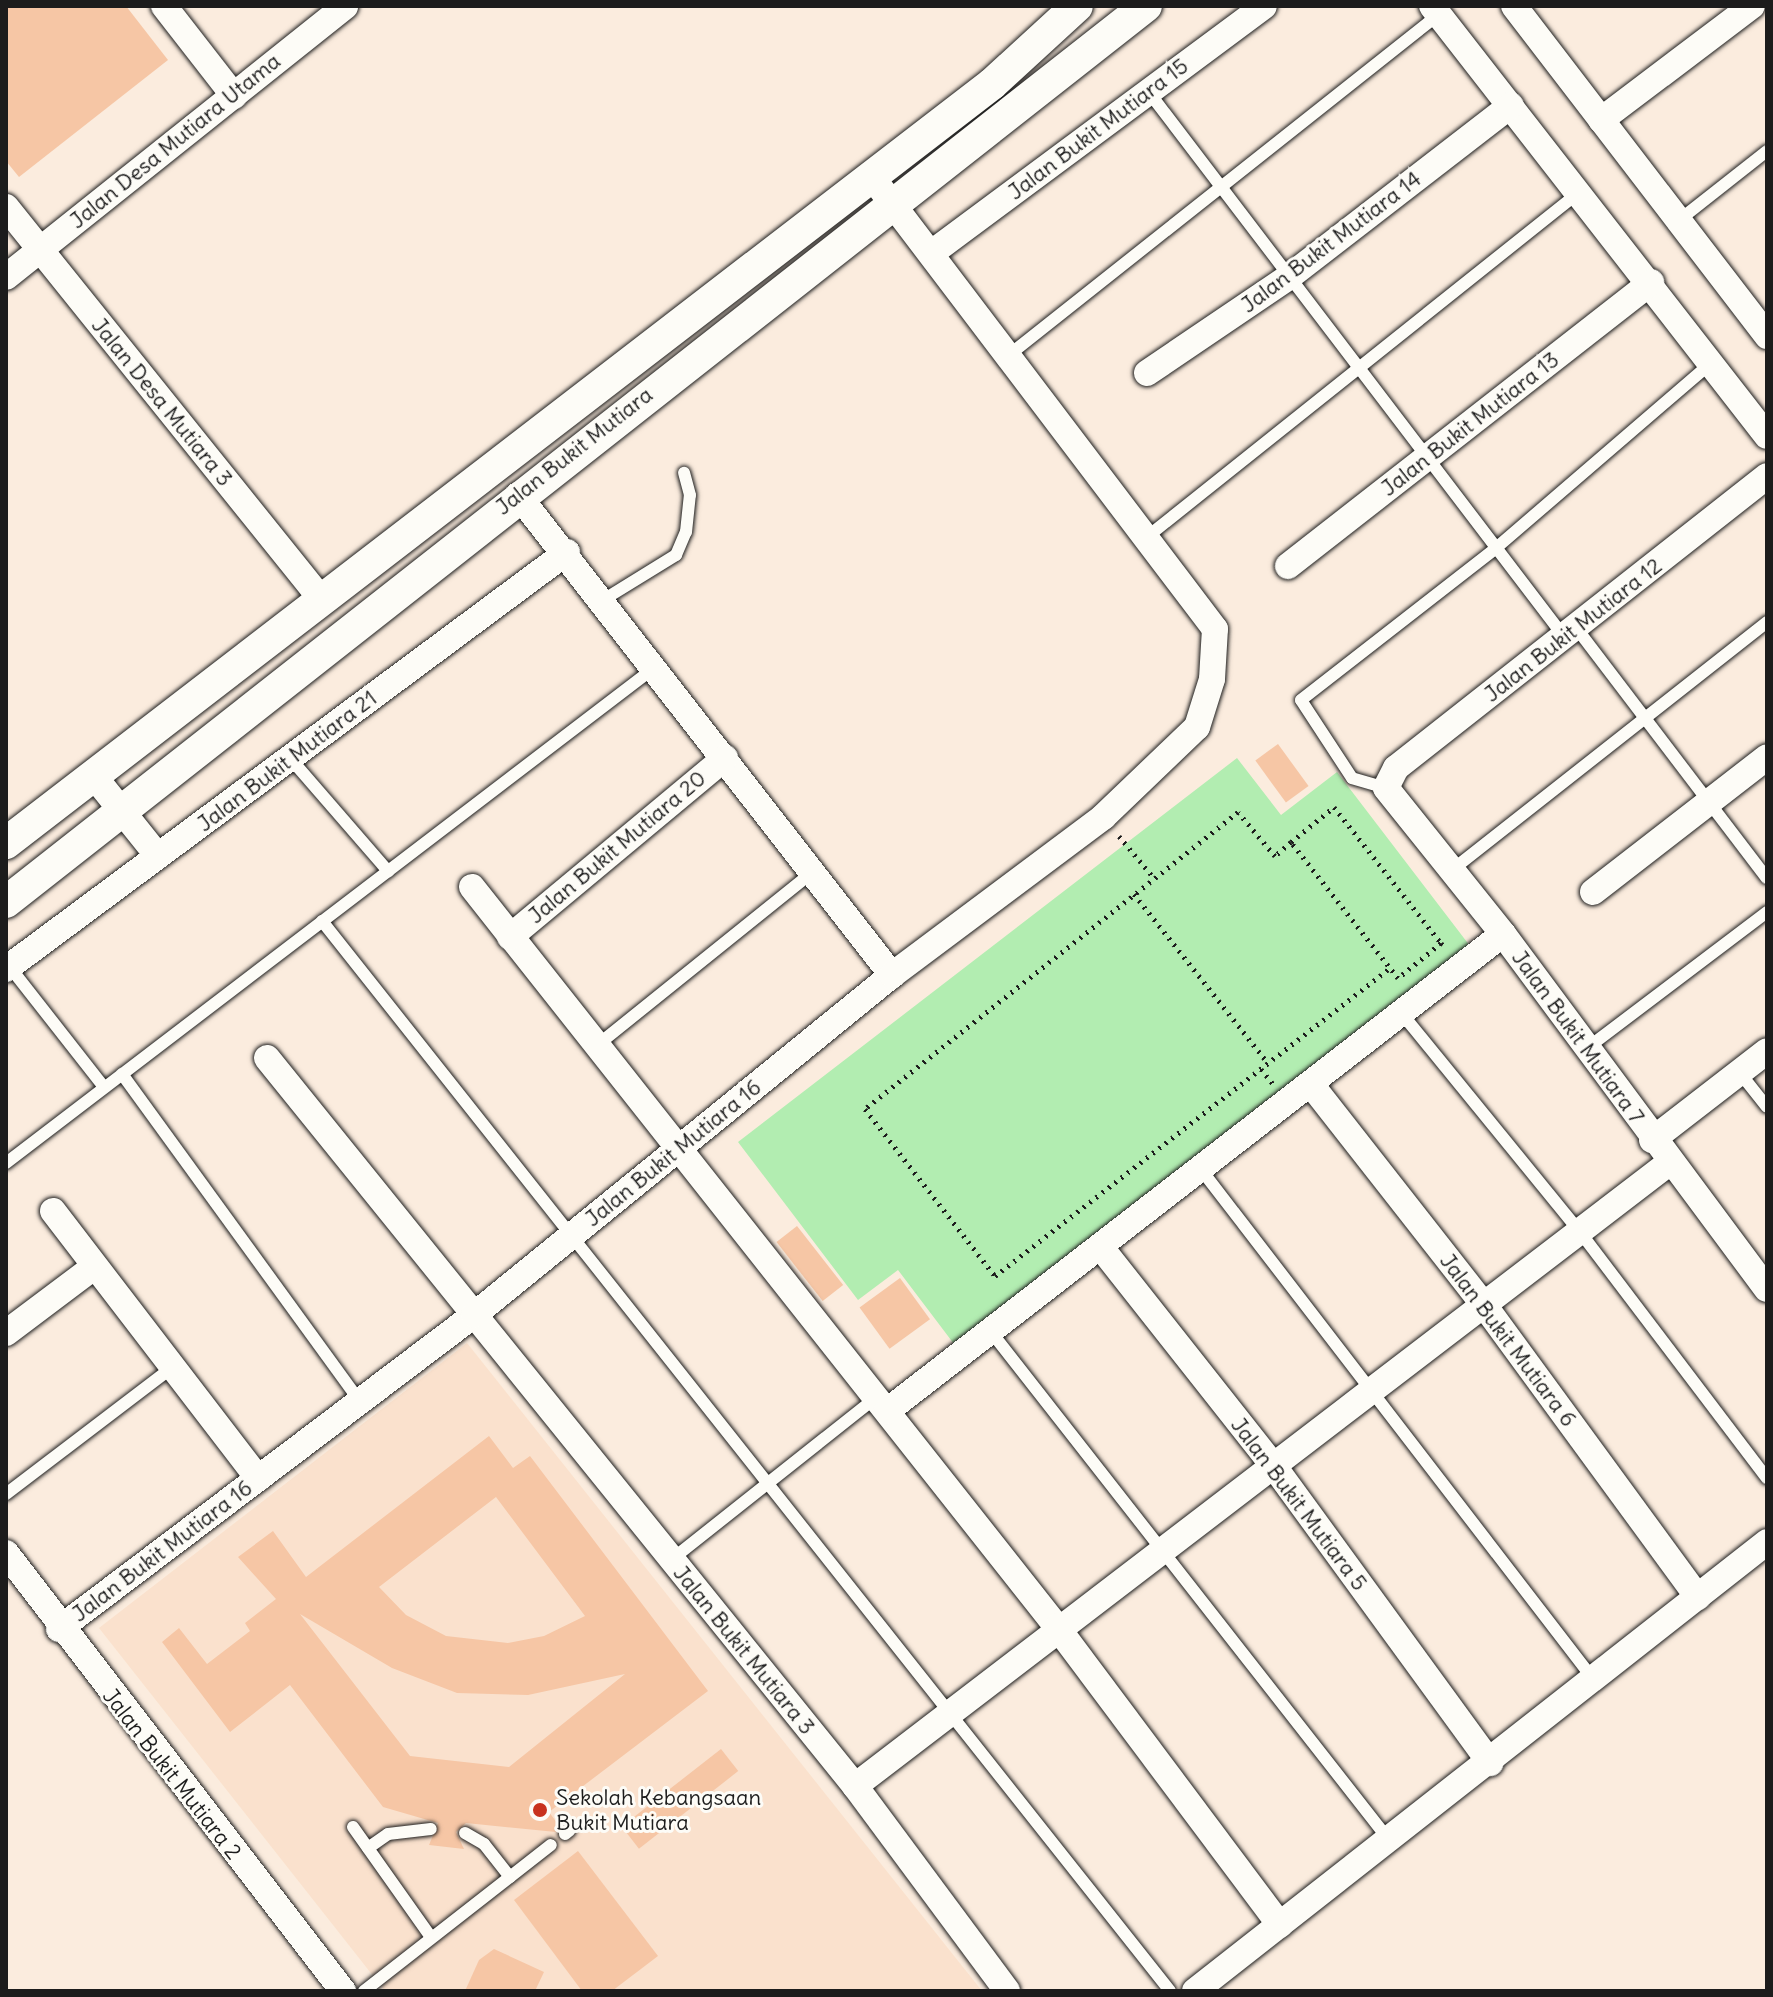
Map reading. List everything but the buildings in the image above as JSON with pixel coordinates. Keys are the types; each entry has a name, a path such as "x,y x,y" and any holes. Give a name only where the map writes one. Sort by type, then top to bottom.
{"street":[{"path":"164,6 234,96"},
{"name":"Jalan Desa Mutiara Utama","path":"6,277 345,6"},
{"name":"Jalan Bukit Mutiara","path":"6,843 319,596 992,84 1077,6"},
{"name":"Jalan Bukit Mutiara","path":"6,902 518,495 1146,6"},
{"name":"Jalan Bukit Mutiara 15","path":"933,252 1264,6"},
{"path":"1601,120 1752,6"},
{"path":"1435,10 1651,282 1767,436"},
{"path":"1526,10 1601,120 1678,221 1763,322"},
{"name":"Jalan Bukit Mutiara 14","path":"1147,373 1290,276 1511,105"},
{"path":"872,177 933,252 1147,537"},
{"name":"Jalan Desa Mutiara 3","path":"6,207 319,596"},
{"name":"Jalan Bukit Mutiara 13","path":"1288,566 1651,282"},
{"name":"Jalan Bukit Mutiara 12","path":"1386,788 1396,768 1571,634 1767,476"},
{"path":"518,495 657,666 892,975"},
{"name":"Jalan Bukit Mutiara 16","path":"59,1629 474,1315 892,975 1103,817 1197,727 1212,679 1215,629 1147,537"},
{"name":"Jalan Bukit Mutiara 21","path":"7,968 567,552"},
{"path":"319,596 342,604 390,598"},
{"path":"318,656 326,615 319,596"},
{"path":"1593,892 1767,757"},
{"name":"Jalan Bukit Mutiara 20","path":"510,937 725,758"},
{"path":"93,775 158,856"},
{"name":"Jalan Bukit Mutiara 7","path":"1386,788 1503,934 1669,1163 1767,1289"},
{"path":"472,887 595,1047 681,1147 1057,1627 1280,1925"},
{"path":"882,1404 992,1333 1103,1250 1503,934"},
{"path":"1652,1140 1767,1051"},
{"name":"Jalan Bukit Mutiara 3","path":"267,1058 855,1786 1007,1991"},
{"name":"Jalan Bukit Mutiara 6","path":"1313,1087 1484,1305 1698,1597"},
{"path":"855,1786 1057,1627 1669,1163"},
{"path":"53,1211 258,1478"},
{"name":"Jalan Bukit Mutiara 5","path":"1103,1250 1273,1465 1490,1763"},
{"path":"6,1333 94,1267"},
{"path":"1195,1991 1490,1763 1767,1542"},
{"name":"Jalan Bukit Mutiara 2","path":"6,1553 59,1629 343,1991"}],"lane":[{"path":"1009,355 1435,10"},
{"path":"1148,91 1496,548 1645,718 1767,878"},
{"path":"1678,221 1767,151"},
{"path":"1147,537 1578,193"},
{"path":"1386,788 1352,778 1301,700 1496,548 1712,362"},
{"path":"603,600 676,555 686,532 690,495 684,473"},
{"path":"1452,870 1767,622"},
{"path":"6,1163 657,666"},
{"path":"290,758 388,871"},
{"path":"595,1047 813,872"},
{"path":"1586,1049 1767,912"},
{"path":"322,921 952,1708 1170,1991"},
{"path":"7,968 104,1087"},
{"path":"1403,1015 1580,1232 1767,1478"},
{"path":"1740,1073 1767,1107"},
{"path":"122,1074 360,1402"},
{"path":"1203,1172 1594,1680"},
{"path":"992,1333 1389,1840"},
{"path":"6,1494 173,1367"},
{"path":"671,1560 770,1482 882,1404"},
{"path":"353,1827 431,1937"},
{"path":"368,1848 388,1834 431,1829"},
{"path":"465,1833 484,1844 510,1877"},
{"path":"364,1991 551,1845"}],"path":[{"path":"1291,842 1398,978 1441,943 1334,807 1291,842 1275,856 1238,812 865,1109 995,1276 1390,968"},
{"path":"1103,817 1154,878"},
{"path":"1134,894 1268,1063"}],"shaded area":[{"name":"Sekolah Kebangsaan Bukit Mutiara","path":"467,1343 982,1991 385,1991 99,1628"}],"green space":[{"path":"1237,758 1281,815 1337,772 1470,946 954,1344 898,1270 858,1300 738,1142"}],"place":[{"name":"Sekolah Kebangsaan Bukit Mutiara","path":"540,1810"}]}
